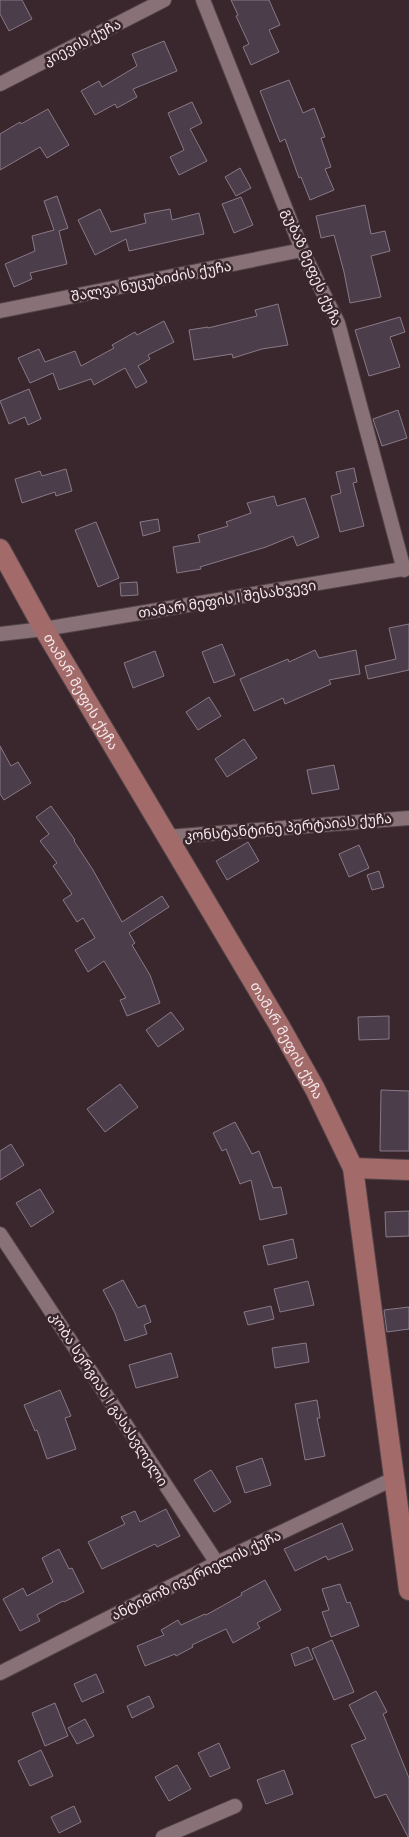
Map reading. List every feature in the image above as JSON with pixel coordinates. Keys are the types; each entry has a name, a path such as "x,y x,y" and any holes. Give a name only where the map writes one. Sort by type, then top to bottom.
{"street":[{"name":"კიევის ქუჩა","path":"0,84 164,0"},
{"name":"გუბაზ მეფეს ქუჩა","path":"203,0 302,250 338,323 407,569"},
{"name":"შალვა ნუცუბიძის ქუჩა","path":"0,311 302,250"},
{"name":"თამარ მეფის ქუჩა","path":"0,549 44,628 301,1065 353,1168 409,1590"},
{"name":"თამარ მეფის I შესახვევი","path":"0,634 407,569"},
{"name":"კონსტანტინე პერტაიას ქუჩა","path":"167,837 409,818"},
{"path":"353,1168 409,1170"},
{"name":"კობა სერგიას I გასასვლელი","path":"0,1234 217,1563"},
{"name":"ანტიმოზ ივერიელის ქუჩა","path":"0,1673 217,1563 393,1479"},
{"path":"162,1837 235,1806"}],"building":[{"path":"0,0 22,0 32,19 9,31 0,14"},
{"path":"231,0 269,0 280,25 269,30 279,52 251,65 243,47 249,44"},
{"path":"164,41 177,71 133,89 137,97 117,108 115,104 95,115 81,91 99,81 102,87 137,66 132,54"},
{"path":"289,80 303,113 314,108 325,137 321,138 331,167 325,169 334,190 310,200 301,177 299,178 285,139 280,142 260,91"},
{"path":"192,102 202,123 190,129 207,161 179,175 170,157 184,150 168,113"},
{"path":"48,109 69,145 47,158 40,147 0,170 0,134"},
{"path":"240,168 251,188 236,196 225,177"},
{"path":"57,196 68,228 59,231 67,264 30,273 32,279 14,287 5,264 35,251 32,236 54,230 44,201"},
{"path":"241,197 253,225 234,233 222,204"},
{"path":"365,205 371,234 385,231 390,251 371,256 381,297 350,303 334,235 321,238 316,216"},
{"path":"100,209 111,232 146,223 144,214 170,209 172,220 199,213 204,234 129,251 126,239 95,255 78,220"},
{"path":"278,304 288,345 262,349 233,358 232,354 194,360 189,330 208,328 257,316 255,310"},
{"path":"400,317 405,332 390,337 400,367 369,376 355,330"},
{"path":"164,321 174,342 148,355 150,359 138,366 147,382 136,388 125,368 94,385 91,379 59,390 53,373 30,383 18,358 39,349 45,362 75,351 81,366 114,348 112,345 135,332 137,335"},
{"path":"29,389 41,419 28,425 25,417 9,424 0,401"},
{"path":"398,410 407,438 382,446 373,419"},
{"path":"354,468 357,482 353,483 364,526 340,532 331,496 341,493 336,472"},
{"path":"66,469 72,491 56,496 55,492 22,503 15,479 40,471 42,476"},
{"path":"274,496 277,506 305,498 319,537 297,546 293,536 266,547 200,567 201,569 177,573 173,547 200,542 198,535 228,526 226,522 251,513 247,503"},
{"path":"158,519 160,531 143,536 140,522"},
{"path":"96,522 119,578 98,587 75,530"},
{"path":"137,582 138,595 121,596 120,583"},
{"path":"409,624 409,670 368,679 365,666 396,659 389,628"},
{"path":"222,644 235,675 214,683 202,652"},
{"path":"315,650 319,658 356,650 360,674 329,680 331,684 285,704 283,698 254,711 240,679 288,659 289,662"},
{"path":"155,651 164,676 133,688 124,663"},
{"path":"209,697 221,716 198,730 186,712"},
{"path":"244,739 257,758 227,777 215,759"},
{"path":"0,746 11,766 18,762 31,783 4,800 0,794"},
{"path":"334,765 339,789 312,794 307,770"},
{"path":"51,806 75,840 122,922 162,896 169,907 129,933 135,943 132,945 150,975 160,1003 127,1016 120,1000 126,998 104,961 88,972 75,950 95,938 83,918 77,922 63,900 72,894 53,866 57,863 40,841 49,834 36,817"},
{"path":"248,842 259,861 227,880 216,861"},
{"path":"359,845 369,868 349,877 339,854"},
{"path":"379,871 384,887 372,890 367,875"},
{"path":"171,1012 184,1029 158,1047 146,1030"},
{"path":"389,1016 389,1039 359,1040 358,1017"},
{"path":"120,1084 138,1107 105,1132 87,1109"},
{"path":"381,1090 409,1091 409,1151 380,1151"},
{"path":"235,1122 252,1154 259,1151 273,1188 281,1187 287,1214 260,1220 251,1180 240,1184 226,1149 222,1151 213,1133"},
{"path":"11,1144 24,1165 0,1180 0,1151"},
{"path":"40,1189 54,1212 31,1227 16,1203"},
{"path":"409,1211 409,1236 386,1237 385,1212"},
{"path":"293,1239 297,1258 268,1265 263,1246"},
{"path":"123,1280 138,1308 145,1305 151,1322 144,1325 147,1334 125,1341 115,1313 103,1290"},
{"path":"308,1281 314,1305 280,1312 274,1289"},
{"path":"271,1306 274,1319 248,1325 244,1312"},
{"path":"409,1307 409,1329 387,1332 384,1310"},
{"path":"306,1343 309,1362 275,1368 272,1348"},
{"path":"171,1353 178,1377 136,1388 129,1365"},
{"path":"60,1390 71,1416 65,1418 76,1449 47,1459 37,1430 35,1431 24,1405"},
{"path":"317,1400 320,1418 317,1418 325,1456 305,1460 295,1404"},
{"path":"262,1458 271,1485 245,1493 236,1467"},
{"path":"211,1470 231,1502 214,1512 194,1480"},
{"path":"166,1509 180,1536 157,1547 155,1544 102,1569 88,1542 125,1524 121,1517 135,1511 140,1522"},
{"path":"342,1523 353,1550 328,1560 326,1556 295,1571 284,1549"},
{"path":"59,1549 69,1569 72,1568 84,1592 37,1615 40,1621 20,1631 3,1599 23,1588 27,1596 53,1582 42,1558"},
{"path":"265,1580 281,1610 257,1623 260,1628 233,1643 226,1629 192,1645 193,1647 176,1656 175,1654 145,1666 137,1646 164,1635 161,1630 178,1620 181,1625 206,1615"},
{"path":"340,1584 347,1603 350,1602 359,1626 331,1637 322,1612 329,1610 322,1589"},
{"path":"332,1640 354,1692 334,1700 312,1649"},
{"path":"308,1647 313,1659 295,1666 291,1654"},
{"path":"96,1674 104,1692 82,1702 74,1684"},
{"path":"376,1691 387,1712 383,1714 409,1778 409,1837 386,1794 375,1798 351,1745 366,1739 349,1705"},
{"path":"149,1696 154,1707 132,1718 127,1706"},
{"path":"55,1703 68,1736 45,1746 32,1713"},
{"path":"85,1719 94,1736 77,1744 68,1728"},
{"path":"219,1743 230,1768 210,1777 198,1753"},
{"path":"41,1750 53,1776 30,1786 18,1761"},
{"path":"177,1765 191,1789 169,1801 155,1777"},
{"path":"284,1770 293,1794 266,1804 257,1780"},
{"path":"74,1806 81,1822 59,1833 51,1817"}]}
